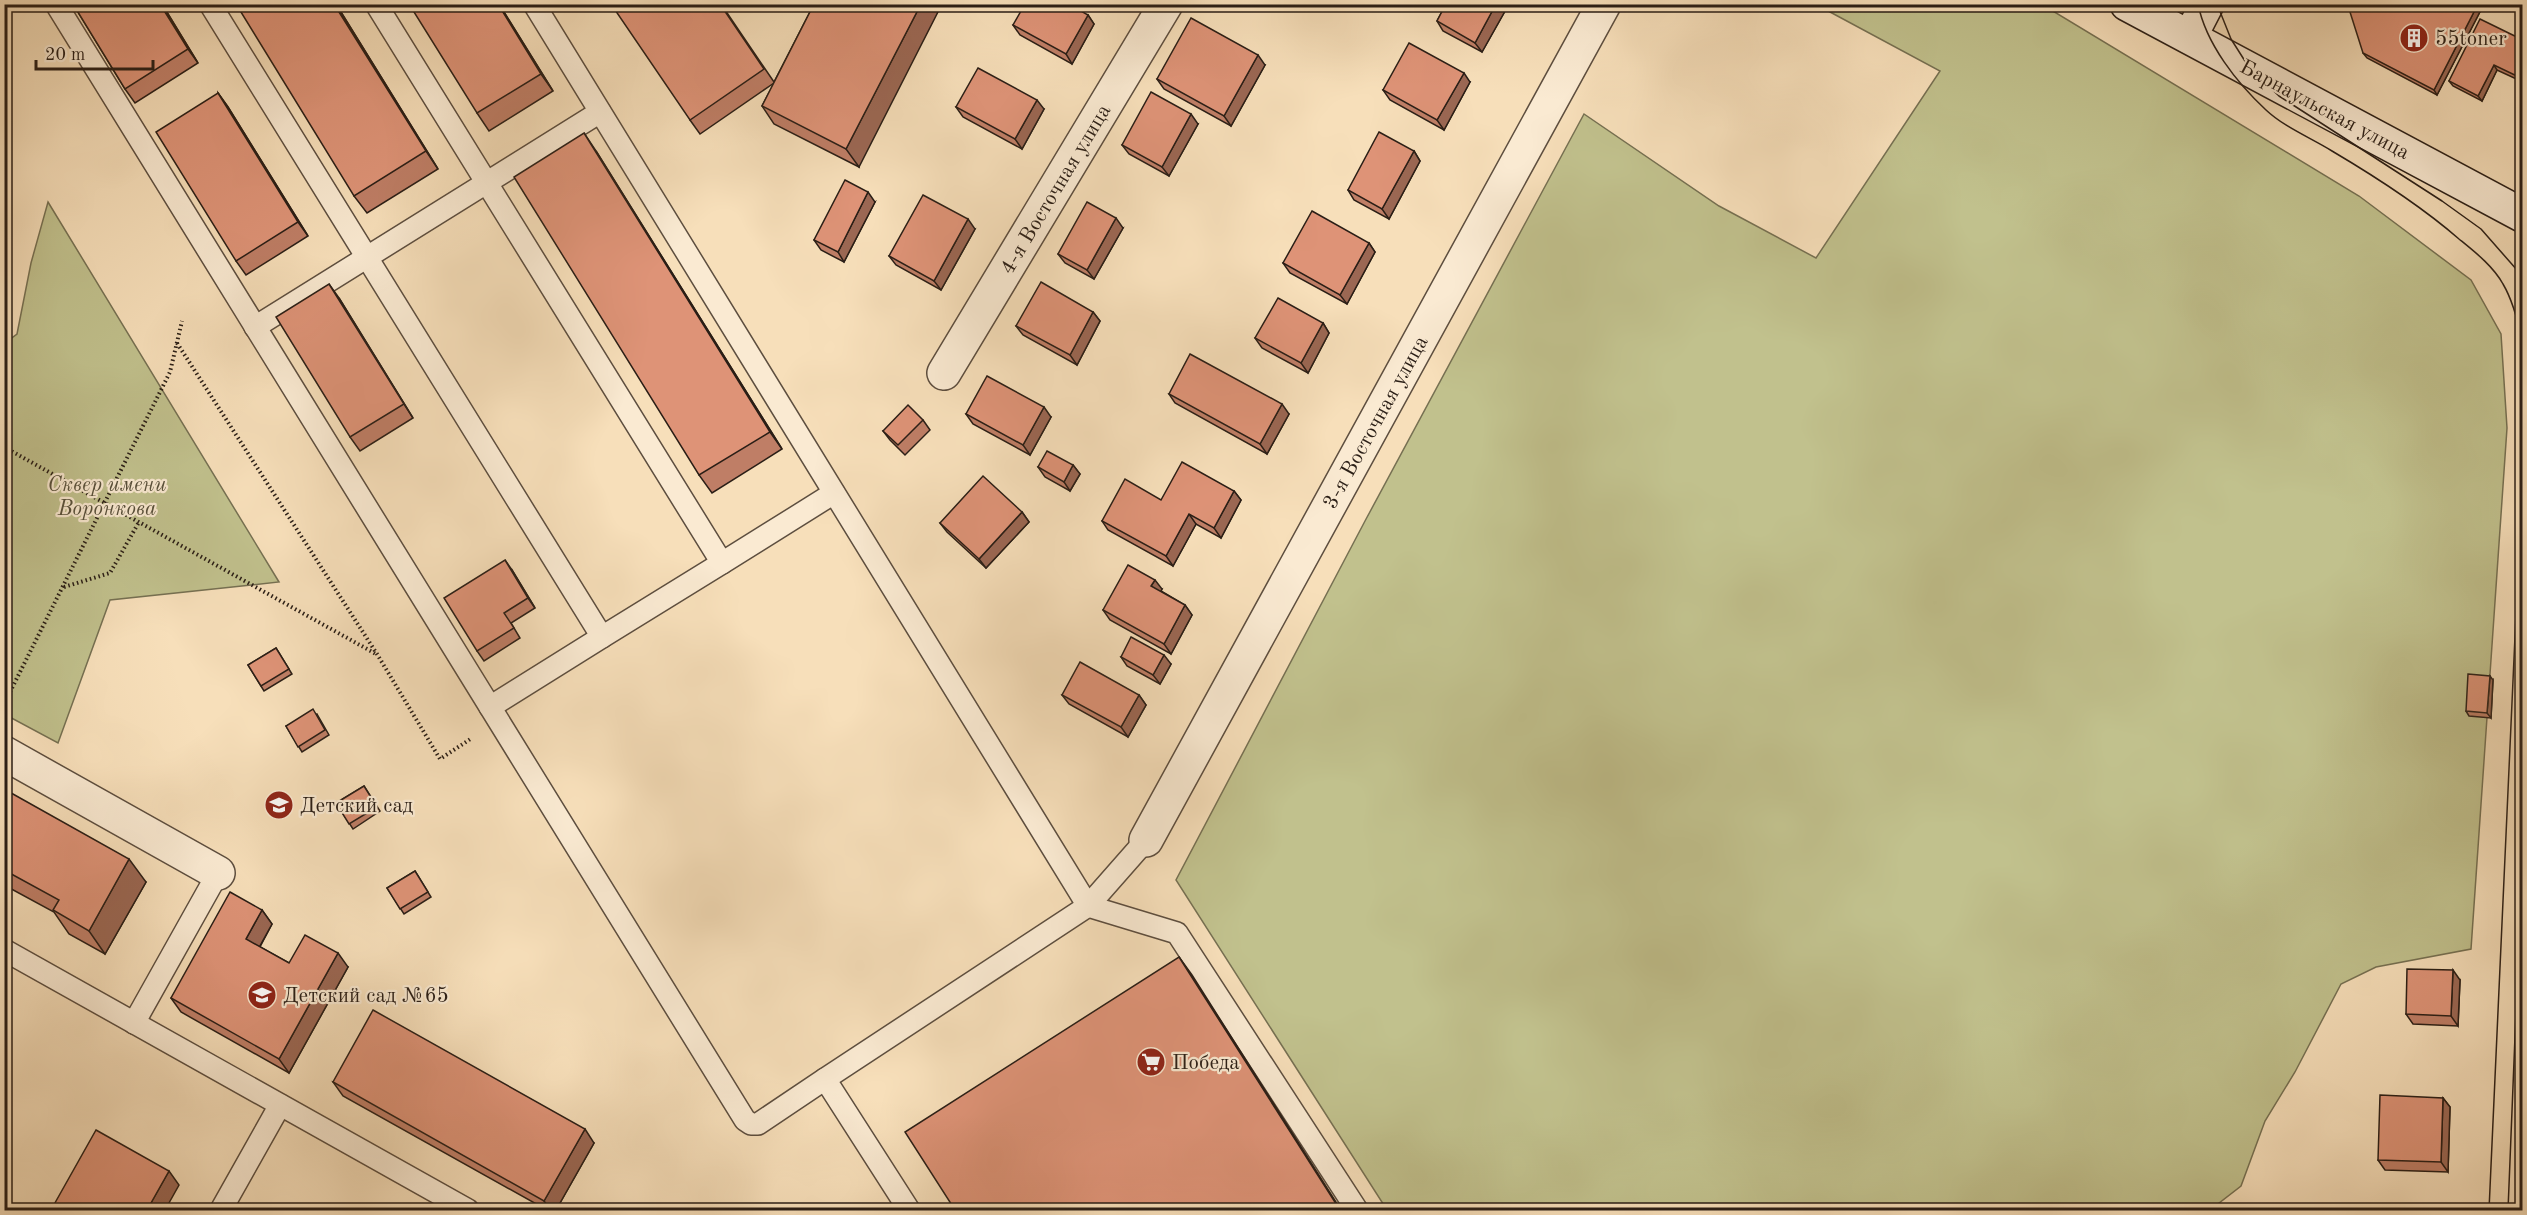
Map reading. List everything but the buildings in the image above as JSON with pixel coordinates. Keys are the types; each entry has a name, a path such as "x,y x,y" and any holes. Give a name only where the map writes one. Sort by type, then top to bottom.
{"street":[{"name":"4-я Восточная улица","path":"944,374 1166,4"},
{"name":"3-я Восточная улица","path":"1146,840 1604,4"},
{"name":"Барнаульская улица","path":"2127,4 2523,215"},
{"path":"2190,37 2207,4"},
{"path":"4,753 218,873"}],"lane":[{"path":"56,4 745,1120 750,1124 758,1124 1088,906 1146,840"},
{"path":"210,4 602,637"},
{"path":"376,4 722,563"},
{"path":"534,4 1088,906 1177,933 1358,1210"},
{"path":"255,327 600,112"},
{"path":"494,714 602,637 834,493"},
{"path":"134,1023 218,873"},
{"path":"4,954 6,951 468,1210"},
{"path":"825,1079 909,1210"},
{"path":"221,1210 280,1105"}],"path":[{"path":"4,704 170,372 182,321"},
{"path":"177,344 376,654 440,759 494,714"},
{"path":"4,447 376,654"},
{"path":"63,587 110,573 139,522"}],"green space":[{"path":"1817,5 2043,5 2359,196 2471,280 2501,334 2507,428 2471,949 2376,967 2341,984 2295,1072 2265,1121 2241,1186 2210,1210 1387,1210 1176,880 1365,521 1584,114 1719,206 1816,258 1940,71"},
{"name":"Сквер имени Воронкова","path":"48,202 279,582 110,600 58,743 4,714 5,343 17,334 31,263"}],"tram line":[{"path":"2198,4 2215,48 2244,88 2266,110 2289,127 2324,146 2413,203 2489,265 2510,297 2522,340"},
{"path":"2217,4 2231,39 2250,69 2279,96 2442,201 2481,229 2517,270 2522,281"},
{"path":"2489,1210 2522,482"},
{"path":"2508,1210 2522,863"}],"place":[{"name":"55toner","path":"2414,38"},
{"name":"Детский сад","path":"279,805"},
{"name":"Детский сад №65","path":"262,995"},
{"name":"Победа","path":"1151,1062"}]}
